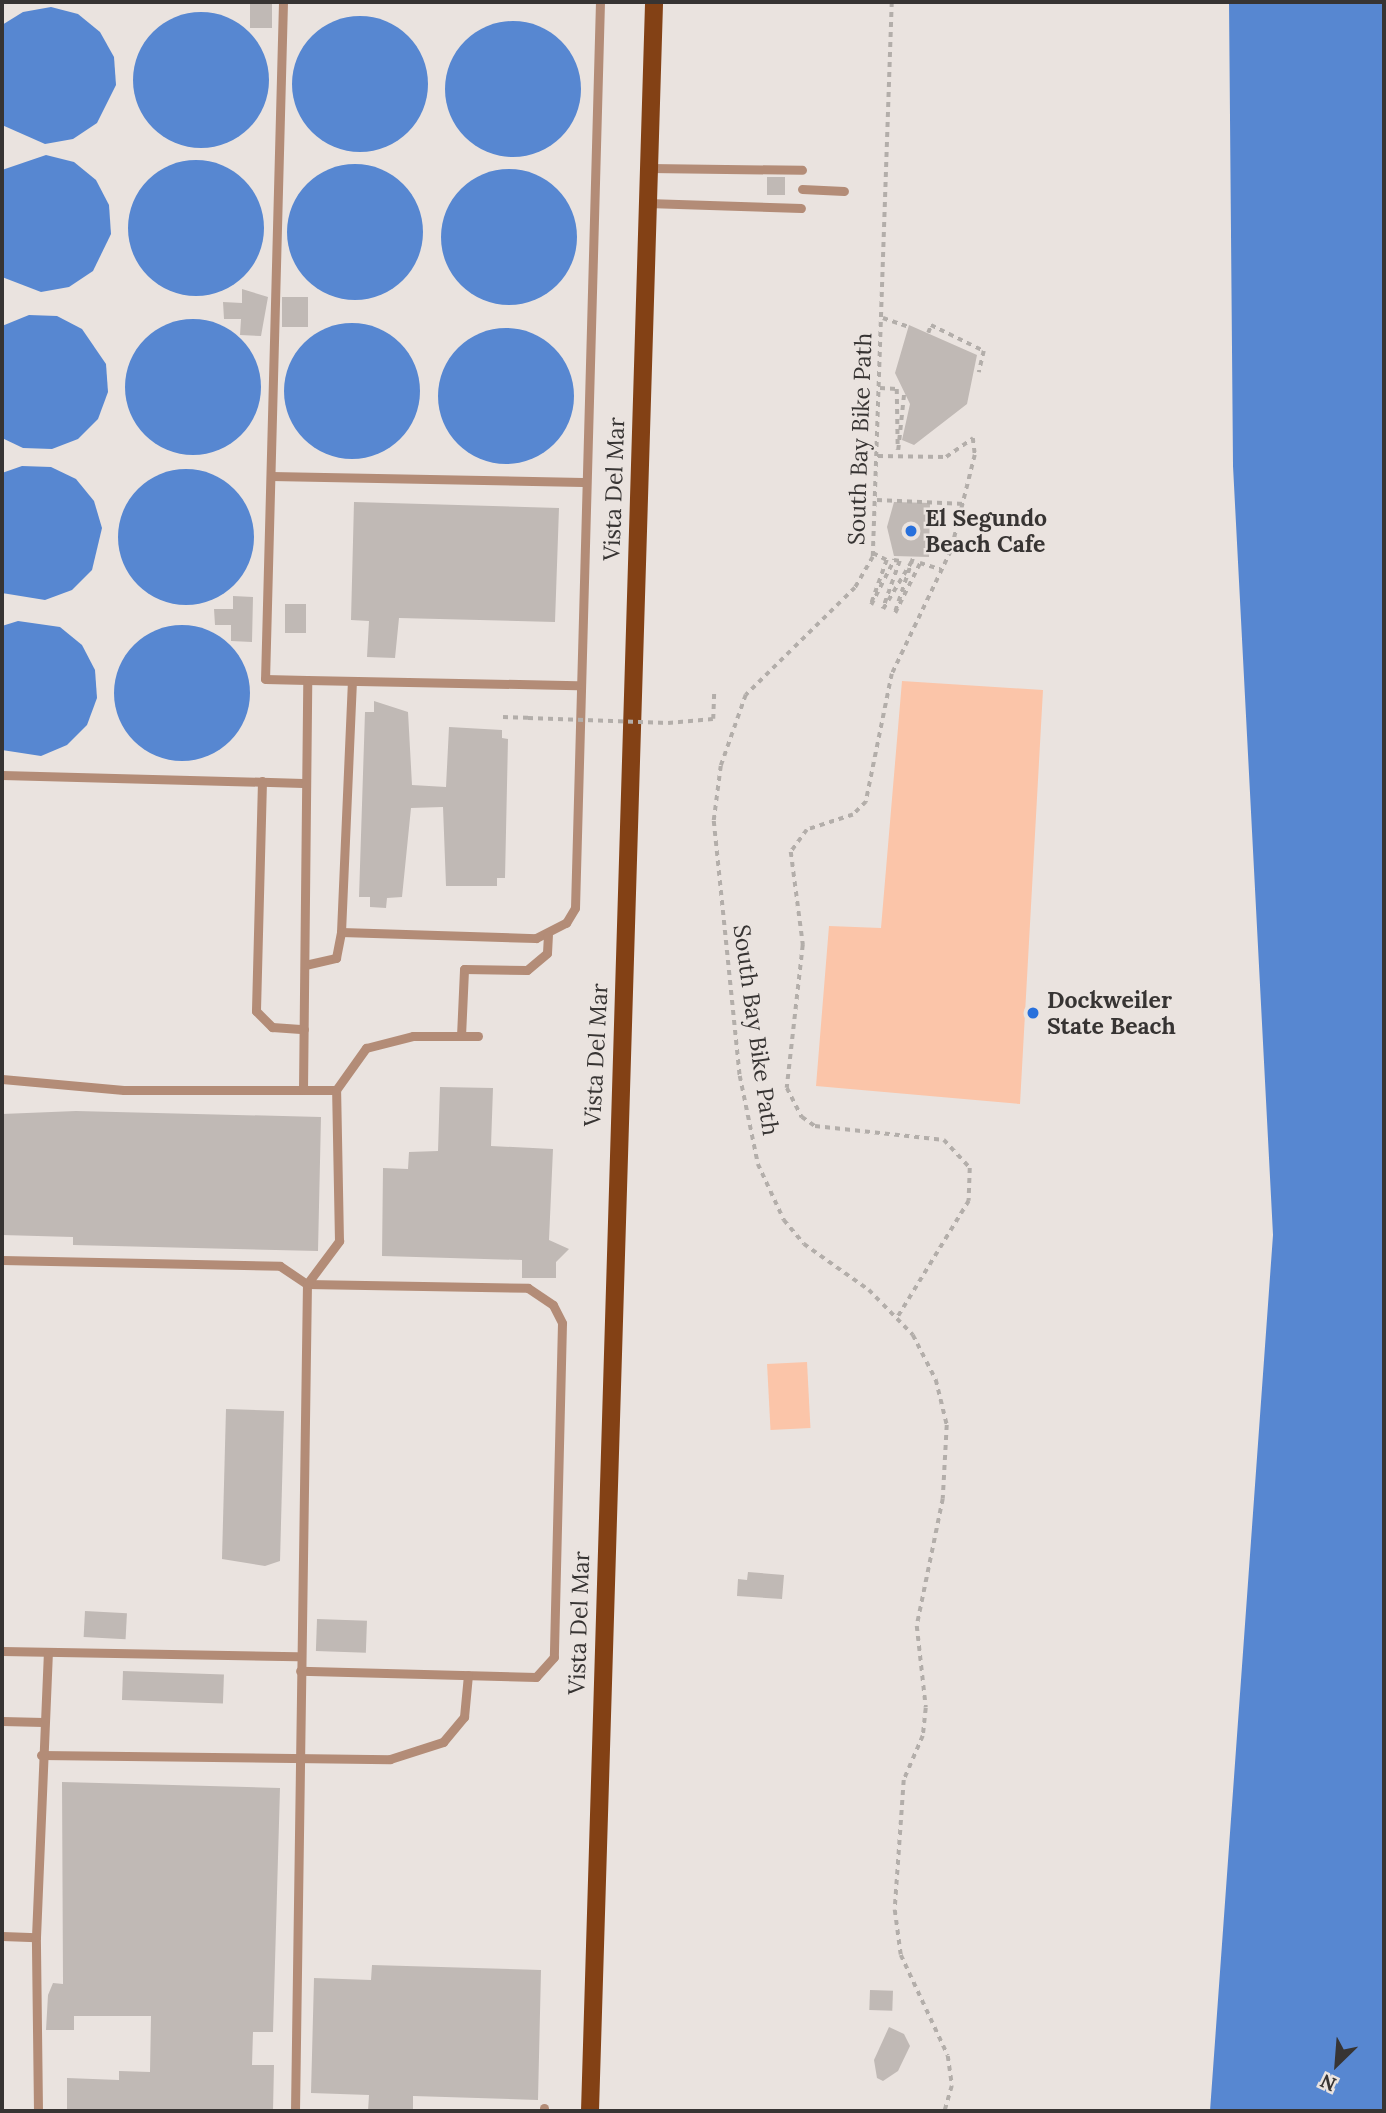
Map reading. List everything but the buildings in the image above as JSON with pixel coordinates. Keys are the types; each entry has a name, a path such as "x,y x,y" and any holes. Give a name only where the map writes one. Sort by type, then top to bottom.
{"main road":[{"name":"Vista Del Mar","path":"590,2111 653,2"}],"lane":[{"path":"283,2 265,679 577,685"},
{"path":"461,1036 464,969 527,970 547,953 548,935 575,908 577,685 600,2"},
{"path":"649,168 802,170"},
{"path":"802,189 844,191"},
{"path":"647,203 801,208"},
{"path":"271,476 583,482"},
{"path":"303,1090 303,782 307,680"},
{"path":"305,965 336,958 341,932 352,681"},
{"path":"2,775 303,782"},
{"path":"262,781 256,1011 272,1027 304,1029"},
{"path":"341,932 548,935"},
{"path":"295,2111 303,1763 300,1671 297,1656 307,1284 339,1241 336,1090 366,1048 414,1036 478,1036"},
{"path":"2,1079 124,1090 336,1090"},
{"path":"2,1260 280,1266 307,1284 528,1288 553,1305 562,1323 554,1657 536,1677 300,1671"},
{"path":"2,1651 297,1656"},
{"path":"38,2111 36,1937 41,1755 48,1653"},
{"path":"41,1755 303,1763 390,1759 443,1742 464,1717 468,1675"},
{"path":"2,1721 43,1722"},
{"path":"2,1936 36,1937"}],"path":[{"name":"South Bay Bike Path","path":"892,2 877,500 873,553 855,588 746,695 721,766 714,821 740,1076 758,1164 784,1220 804,1244 898,1317 936,1380 949,1446 917,1626 926,1707 923,1736 904,1780 895,1910 901,1955 948,2056 952,2085 945,2111"},
{"path":"883,318 909,327"},
{"path":"928,333 931,326 984,351 979,372"},
{"path":"880,388 897,389 898,450 904,393"},
{"path":"878,456 946,457 973,439 965,504 941,569 892,674 866,802 853,815 802,834 791,859 803,945 789,1067 792,1104 802,1117 831,1131 944,1140 970,1168 969,1201 898,1317"},
{"path":"877,500 965,504"},
{"path":"873,553 887,560 871,605 894,560 900,561 883,609 908,559 914,560 895,613 920,563 941,569"},
{"path":"503,717 668,723 713,719 713,690"}],"shaded area":[{"path":"902,681 1043,690 1020,1104 816,1086 829,926 881,928"},
{"path":"807,1362 810,1428 771,1430 767,1364"}],"water":[{"path":"1229,2 1384,2 1384,2111 1210,2111 1273,1235 1233,466"},
{"path":"51,7 78,14 100,32 114,57 116,85 97,123 73,139 45,144 2,125 2,25 23,12"},
{"path":"201,12 227,17 249,32 264,54 269,80 264,106 249,128 227,143 201,148 175,143 153,128 138,106 133,80 138,54 153,32 175,17"},
{"path":"360,16 386,21 408,36 423,58 428,84 423,110 408,132 386,147 360,152 334,147 312,132 297,110 292,84 297,58 312,36 334,21"},
{"path":"513,21 539,26 561,41 576,63 581,89 576,115 561,137 539,152 513,157 487,152 465,137 450,115 445,89 450,63 465,41 487,26"},
{"path":"46,155 74,162 96,180 109,205 111,234 93,271 69,287 41,292 2,277 2,170"},
{"path":"196,160 222,165 244,180 259,202 264,228 259,254 244,276 222,291 196,296 170,291 148,276 133,254 128,228 133,202 148,180 170,165"},
{"path":"355,164 381,169 403,184 418,206 423,232 418,258 403,280 381,295 355,300 329,295 307,280 292,258 287,232 292,206 307,184 329,169"},
{"path":"509,169 535,174 557,189 572,211 577,237 572,263 557,285 535,300 509,305 483,300 461,285 446,263 441,237 446,211 461,189 483,174"},
{"path":"29,315 57,316 82,329 106,364 108,392 98,419 78,439 52,449 23,448 2,438 2,326"},
{"path":"193,319 219,324 241,339 256,361 261,387 256,413 241,435 219,450 193,455 167,450 145,435 130,413 125,387 130,361 145,339 167,324"},
{"path":"352,323 378,328 400,343 415,365 420,391 415,417 400,439 378,454 352,459 326,454 304,439 289,417 284,391 289,365 304,343 326,328"},
{"path":"506,328 532,333 554,348 569,370 574,396 569,422 554,444 532,459 506,464 480,459 458,444 443,422 438,396 443,370 458,348 480,333"},
{"path":"22,466 51,467 76,479 94,501 102,528 92,570 72,590 45,600 2,593 2,473"},
{"path":"186,469 212,474 234,489 249,511 254,537 249,563 234,585 212,600 186,605 160,600 138,585 123,563 118,537 123,511 138,489 160,474"},
{"path":"18,621 60,627 82,645 95,670 97,698 87,725 67,745 41,756 2,750 2,626"},
{"path":"182,625 208,630 230,645 245,667 250,693 245,719 230,741 208,756 182,761 156,756 134,741 119,719 114,693 119,667 134,645 156,630"}],"place":[{"name":"El Segundo Beach Cafe","path":"911,531"},
{"name":"Dockweiler State Beach","path":"1033,1013"}]}
